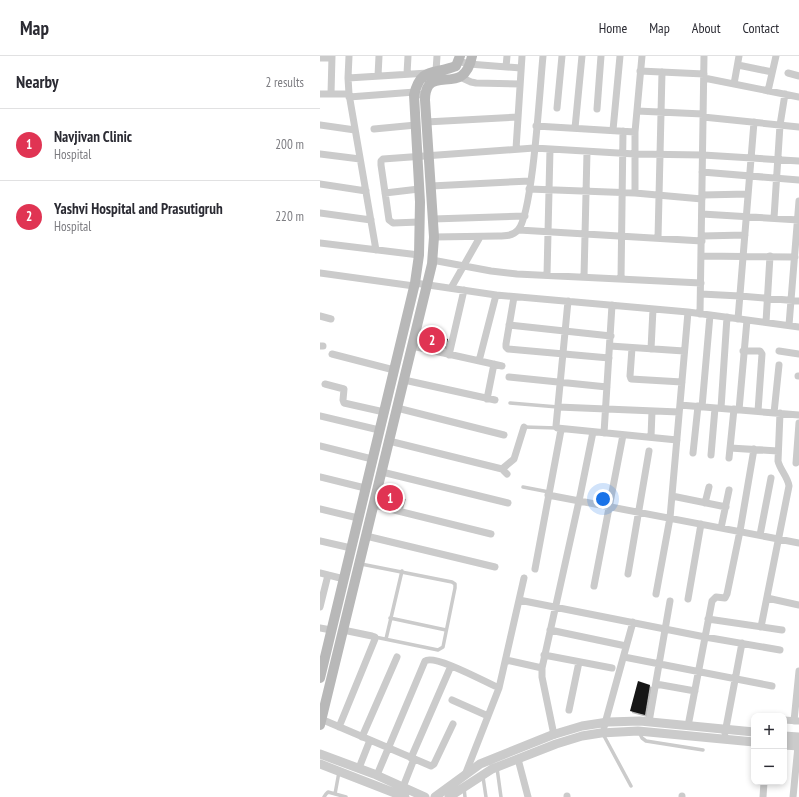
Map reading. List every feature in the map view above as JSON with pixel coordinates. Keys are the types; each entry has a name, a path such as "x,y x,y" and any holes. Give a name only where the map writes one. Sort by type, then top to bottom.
{"main road":[{"path":"320,678 415,285 419,255 416,86 422,77 432,72 456,66 459,58"},
{"path":"321,722 432,260 434,237 426,122 426,91 429,85 434,81 454,79 462,76 471,60"}],"street":[{"path":"349,56 349,95 376,250"},
{"path":"378,76 379,56"},
{"path":"407,74 408,56"},
{"path":"348,78 432,72 437,56"},
{"path":"506,67 508,56"},
{"path":"516,150 522,56"},
{"path":"434,237 508,236 519,230 525,216 530,185 543,56"},
{"path":"557,108 562,56"},
{"path":"575,128 582,56"},
{"path":"597,110 601,56"},
{"path":"613,130 620,56"},
{"path":"635,193 637,111 642,56"},
{"path":"700,314 704,56"},
{"path":"734,84 739,56"},
{"path":"768,91 776,56"},
{"path":"320,58 332,57 331,94"},
{"path":"459,58 506,67 521,68"},
{"path":"738,65 772,72"},
{"path":"640,71 704,76 734,84 799,97"},
{"path":"658,238 662,72"},
{"path":"788,73 799,76"},
{"path":"460,77 476,83 520,84"},
{"path":"320,94 349,95 415,92 425,97"},
{"path":"774,218 780,125 785,94"},
{"path":"637,111 703,116 799,127"},
{"path":"426,122 518,117"},
{"path":"738,319 754,122"},
{"path":"320,125 355,130"},
{"path":"374,129 416,125"},
{"path":"536,126 636,132"},
{"path":"621,279 624,131"},
{"path":"419,222 390,222 381,161 383,159 534,148 623,154 703,155 799,161"},
{"path":"547,275 550,149"},
{"path":"584,277 587,152"},
{"path":"320,154 360,159"},
{"path":"702,172 799,180"},
{"path":"320,184 366,191"},
{"path":"431,186 530,185 549,190 635,193 659,196 702,197 748,194"},
{"path":"385,193 419,189"},
{"path":"789,325 799,201"},
{"path":"320,213 371,220"},
{"path":"702,214 798,220"},
{"path":"433,219 525,216"},
{"path":"519,230 702,239 745,235"},
{"path":"451,288 480,237"},
{"path":"320,243 419,255"},
{"path":"701,256 795,257"},
{"path":"766,322 770,256"},
{"path":"432,260 517,274 701,283"},
{"path":"320,273 415,285 427,285 514,297 688,312 799,327"},
{"path":"449,355 464,290"},
{"path":"701,294 799,301"},
{"path":"479,361 496,295"},
{"path":"514,297 506,344 508,349 609,358"},
{"path":"534,569 559,429 556,426 568,301"},
{"path":"604,433 612,305"},
{"path":"651,348 653,309"},
{"path":"656,594 670,518 688,312"},
{"path":"693,453 700,407 710,315"},
{"path":"320,316 331,319"},
{"path":"711,455 718,408 727,317"},
{"path":"728,458 736,410 747,320"},
{"path":"509,325 610,336"},
{"path":"412,346 498,365 487,399"},
{"path":"610,346 684,351"},
{"path":"632,348 631,379 682,382"},
{"path":"743,350 762,352 758,411"},
{"path":"779,352 799,354"},
{"path":"332,354 394,370"},
{"path":"760,627 789,486 788,480 779,466 777,413 779,365"},
{"path":"509,377 607,386"},
{"path":"404,380 495,400"},
{"path":"325,384 344,389 344,403 384,412"},
{"path":"558,407 652,411 700,407 799,415"},
{"path":"397,408 504,435"},
{"path":"651,437 652,411"},
{"path":"320,416 379,430"},
{"path":"796,462 799,424"},
{"path":"389,441 505,471 514,459 518,450 524,427"},
{"path":"559,429 677,440"},
{"path":"554,735 542,677 542,668 593,432"},
{"path":"594,586 623,435"},
{"path":"320,446 372,459"},
{"path":"730,448 778,451"},
{"path":"688,726 713,598 726,597 740,531 754,449"},
{"path":"628,574 649,451"},
{"path":"382,472 508,503"},
{"path":"320,477 366,488"},
{"path":"760,535 771,478"},
{"path":"706,503 708,487"},
{"path":"722,528 729,490"},
{"path":"548,493 779,539 798,542 799,534"},
{"path":"672,496 726,507"},
{"path":"374,505 491,534"},
{"path":"320,509 358,518"},
{"path":"688,599 701,524"},
{"path":"366,536 495,567"},
{"path":"320,541 351,548"},
{"path":"320,573 344,579"},
{"path":"320,608 328,575"},
{"path":"465,775 499,688 524,578"},
{"path":"767,598 799,605"},
{"path":"520,600 780,650"},
{"path":"649,722 670,601"},
{"path":"708,619 782,630"},
{"path":"603,733 633,622"},
{"path":"320,628 331,630"},
{"path":"339,727 375,642 375,637 343,630"},
{"path":"550,630 626,646"},
{"path":"725,734 742,643"},
{"path":"544,655 612,668"},
{"path":"362,737 398,657"},
{"path":"624,657 772,686"},
{"path":"370,783 376,774 388,748 425,660 431,659 451,666 499,688"},
{"path":"506,660 542,668"},
{"path":"569,710 579,662"},
{"path":"403,786 412,758 451,666"},
{"path":"796,721 799,671"},
{"path":"656,684 695,691"},
{"path":"452,700 488,716"},
{"path":"321,722 339,727 429,766 432,766 453,724"},
{"path":"435,797 480,764 492,758 582,726 606,722 649,722 688,726 751,741"},
{"path":"449,797 496,767 556,744 582,736 638,731 725,734 751,732"},
{"path":"787,737 799,743"},
{"path":"359,768 370,740"},
{"path":"787,745 799,743"},
{"path":"793,797 799,743"},
{"path":"320,754 376,774 425,797"},
{"path":"518,759 528,797"},
{"path":"320,764 405,797"},
{"path":"763,797 764,785"}],"lane":[{"path":"510,403 558,407"},
{"path":"524,427 559,429"},
{"path":"523,487 548,493"},
{"path":"359,564 402,571 452,582 455,584 442,647 438,650 375,637"},
{"path":"386,639 402,571"},
{"path":"390,618 446,630"},
{"path":"638,731 642,738 646,741 702,750"},
{"path":"603,733 631,786"},
{"path":"496,767 501,797"},
{"path":"335,794 339,771"},
{"path":"483,774 486,797"},
{"path":"463,787 465,797"},
{"path":"324,797 328,792 346,797"}],"building":[{"path":"424,332 448,339 445,348 422,343"},
{"path":"385,492 404,497 401,507 382,502"},
{"path":"638,681 650,685 645,715 630,711"}],"place":[{"name":"Yashvi Hospital and Prasutigruh","path":"432,340"},
{"name":"Navjivan Clinic","path":"390,498"}]}
